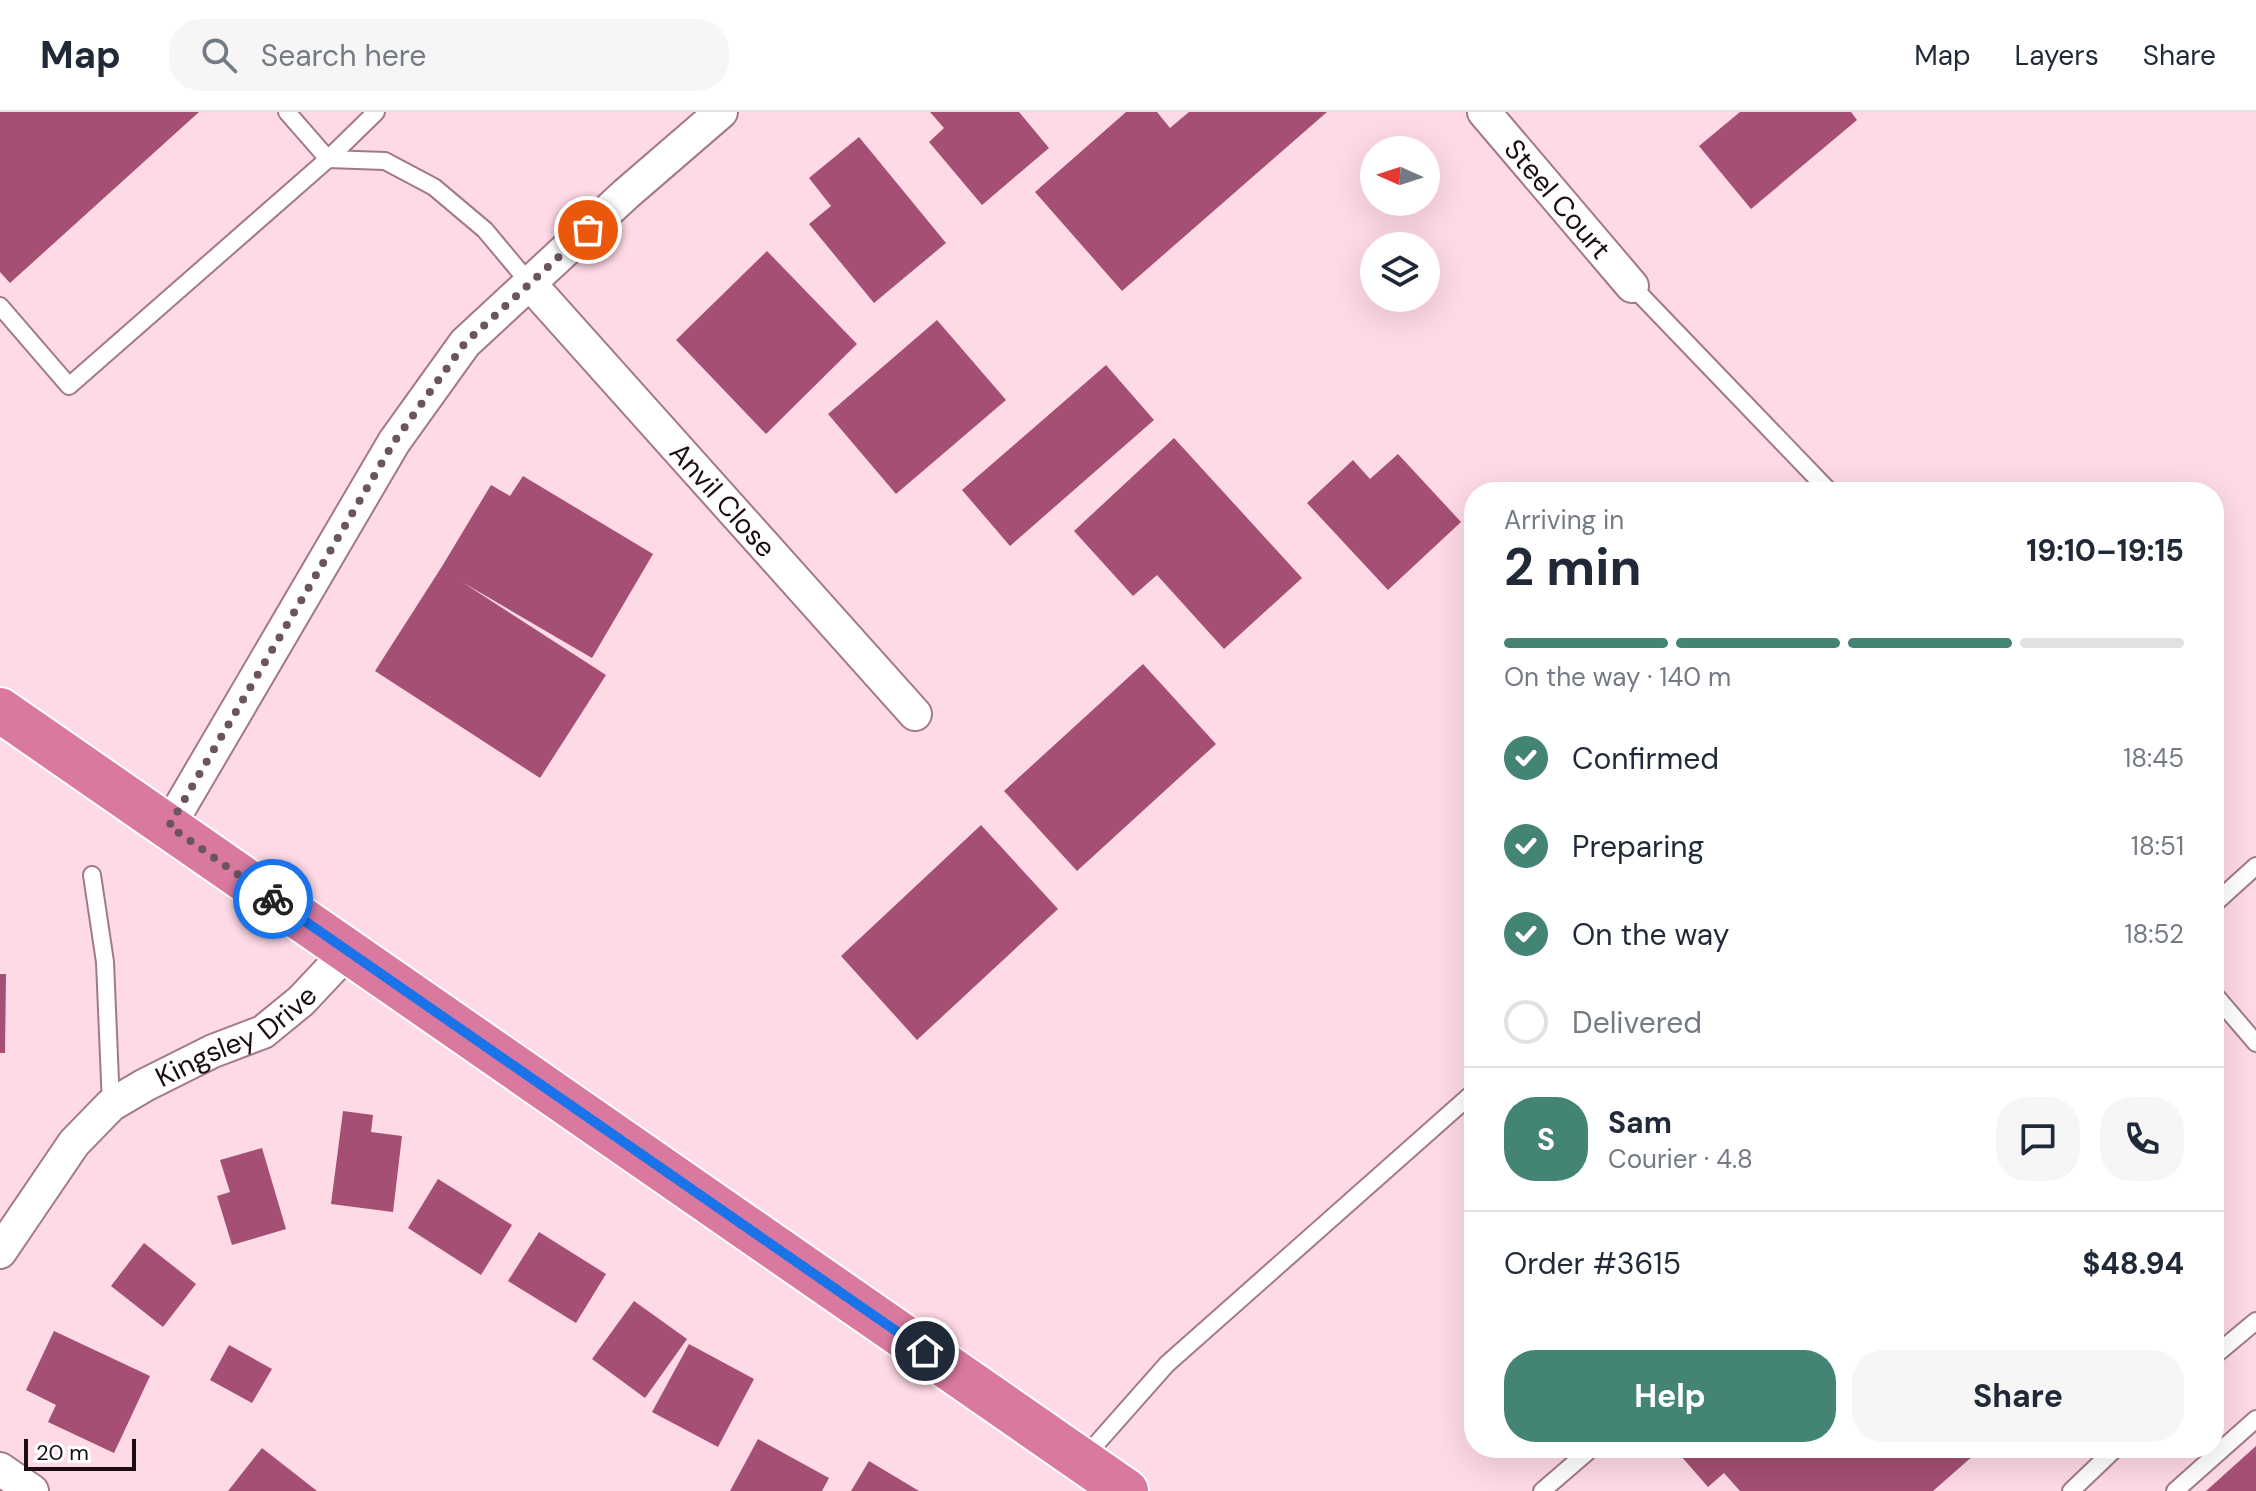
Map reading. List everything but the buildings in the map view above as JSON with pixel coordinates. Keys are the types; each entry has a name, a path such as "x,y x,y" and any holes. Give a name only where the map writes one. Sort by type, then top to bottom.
{"highway":[{"path":"0,710 1126,1491"}],"street":[{"path":"169,826 394,442 465,343 626,194 721,112"},
{"name":"Steel Court","path":"1484,112 1632,286"},
{"name":"Anvil Close","path":"531,285 915,714"},
{"name":"Kingsley Drive","path":"0,1252 74,1143 111,1105 213,1051 263,1032 301,1001 348,951"},
{"path":"0,1469 32,1491"}],"lane":[{"path":"287,112 328,159 385,161 434,187 485,230 531,285"},
{"path":"0,306 69,386 328,159 376,112"},
{"path":"1632,286 1820,482"},
{"path":"2224,895 2256,866"},
{"name":"Kingsley Drive","path":"92,875 105,962 111,1105"},
{"path":"2224,1006 2256,1043"},
{"path":"1082,1460 1167,1364 1464,1101"},
{"path":"2224,1348 2256,1321"},
{"path":"2224,1447 2256,1419"},
{"path":"1542,1491 1580,1458"},
{"path":"2071,1491 2106,1458"},
{"path":"2175,1491 2212,1458"}],"way so far":[{"path":"273,899 169,826 394,442 465,343 588,230"}],"route":[{"path":"273,899 925,1351"}]}
